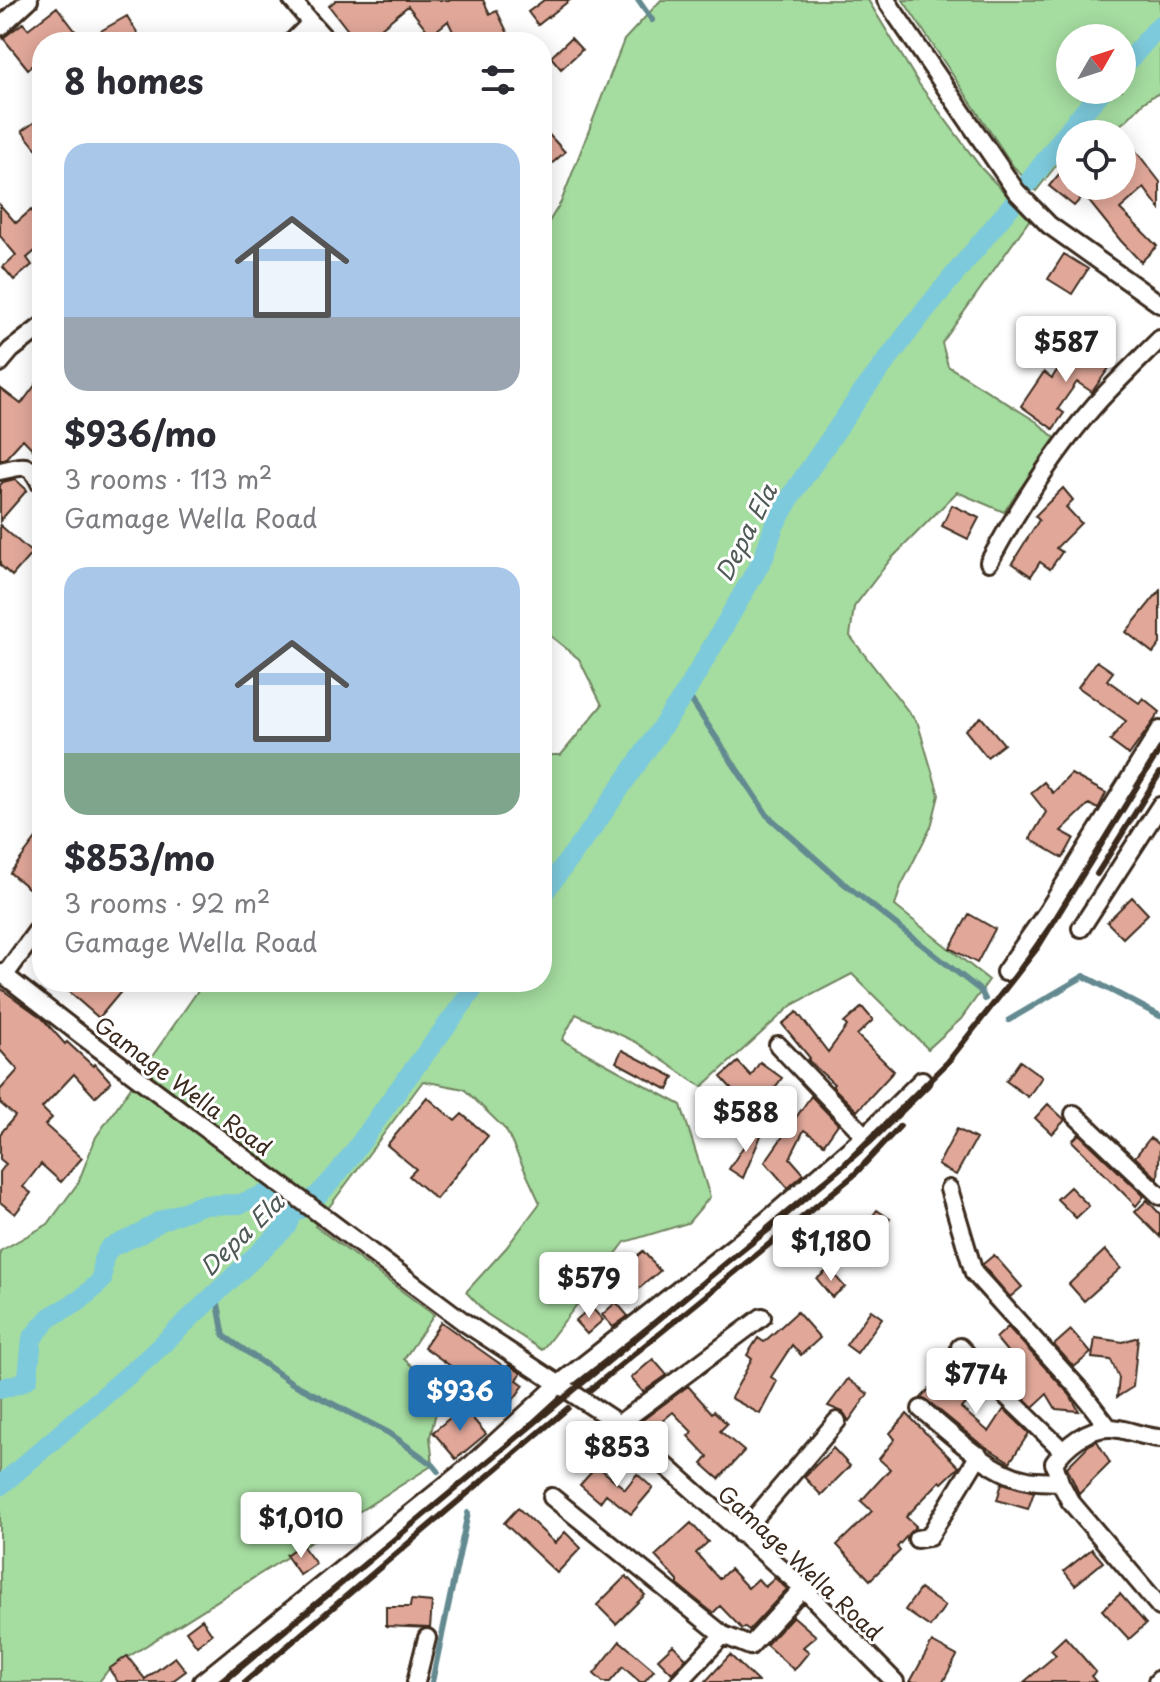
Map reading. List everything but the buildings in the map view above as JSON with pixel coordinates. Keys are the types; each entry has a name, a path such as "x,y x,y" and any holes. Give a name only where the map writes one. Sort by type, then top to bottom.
{"street":[{"path":"0,27 29,0"},
{"path":"292,0 319,32"},
{"path":"886,0 1016,191 1049,225 1160,304"},
{"path":"302,32 311,23"},
{"path":"0,363 11,350 32,335"},
{"path":"989,562 1011,521 1079,426 1121,376 1160,339"},
{"path":"0,471 28,466 32,468"},
{"path":"1005,972 1047,912 1160,730"},
{"path":"1081,928 1160,806"},
{"path":"2,974 32,936"},
{"name":"Gamage Wella Road","path":"2,974 464,1322 619,1424 803,1588 895,1682"},
{"path":"778,1045 865,1136"},
{"path":"202,1682 472,1464 558,1385 765,1222 865,1136 922,1080"},
{"path":"1074,1114 1160,1196"},
{"path":"949,1189 974,1273 1078,1388 1109,1428"},
{"path":"619,1424 762,1317"},
{"path":"960,1347 1062,1450"},
{"path":"921,1409 979,1455 1025,1480 1060,1482"},
{"path":"741,1534 837,1421"},
{"path":"1160,1438 1109,1428 1081,1436 1062,1450 1054,1463 1070,1501 1160,1607"},
{"path":"917,1539 929,1537 979,1455"},
{"path":"552,1497 723,1635 750,1646 803,1588"},
{"path":"679,1682 723,1635"},
{"path":"416,1682 427,1638"}],"green space":[{"path":"661,0 868,0 919,84 982,169 1030,219 942,343 948,366 1037,422 1055,438 1004,512 957,492 890,560 854,607 850,636 918,724 939,795 931,827 901,886 895,906 989,980 961,1019 928,1049 852,974 792,1005 702,1087 636,1042 576,1014 562,1040 681,1105 710,1197 688,1223 625,1242 542,1350 487,1314 466,1292 506,1248 540,1203 506,1130 464,1089 423,1081 315,1226 434,1315 404,1359 441,1392 430,1437 433,1465 109,1669 99,1682 0,1682 0,1251 48,1224 78,1183 96,1137 197,992 552,992 552,755 561,755 602,705 579,659 552,637 552,217 561,202 624,40"},
{"path":"903,0 1160,0 1160,93 1146,100 1127,120 1056,120 1056,166 1036,191 1013,166"}],"waterway":[{"path":"638,0 652,20"},
{"name":"Depa Ela","path":"1136,52 1160,25"},
{"name":"Depa Ela","path":"1029,182 1091,104"},
{"name":"Depa Ela","path":"552,882 686,692 764,557 774,526 793,493 859,397 922,314 1011,206"},
{"path":"686,692 767,815 842,882 981,991 985,999"},
{"path":"1009,1020 1084,976 1160,1016"},
{"name":"Depa Ela","path":"0,1486 149,1357 286,1227 292,1213 319,1194 347,1162 471,992"},
{"path":"0,1389 28,1378 32,1338 50,1317 80,1300 102,1280 103,1260 109,1248 160,1221 202,1205 240,1204 266,1194 276,1198 292,1213"},
{"path":"216,1293 224,1336 292,1383 389,1433 438,1471"},
{"path":"432,1682 468,1513"}],"railway":[{"path":"223,1682 844,1165 947,1063 1038,947 1160,749"},
{"path":"1097,874 1160,773"},
{"path":"590,1390 853,1176 900,1126"},
{"path":"245,1682 568,1408"}]}
